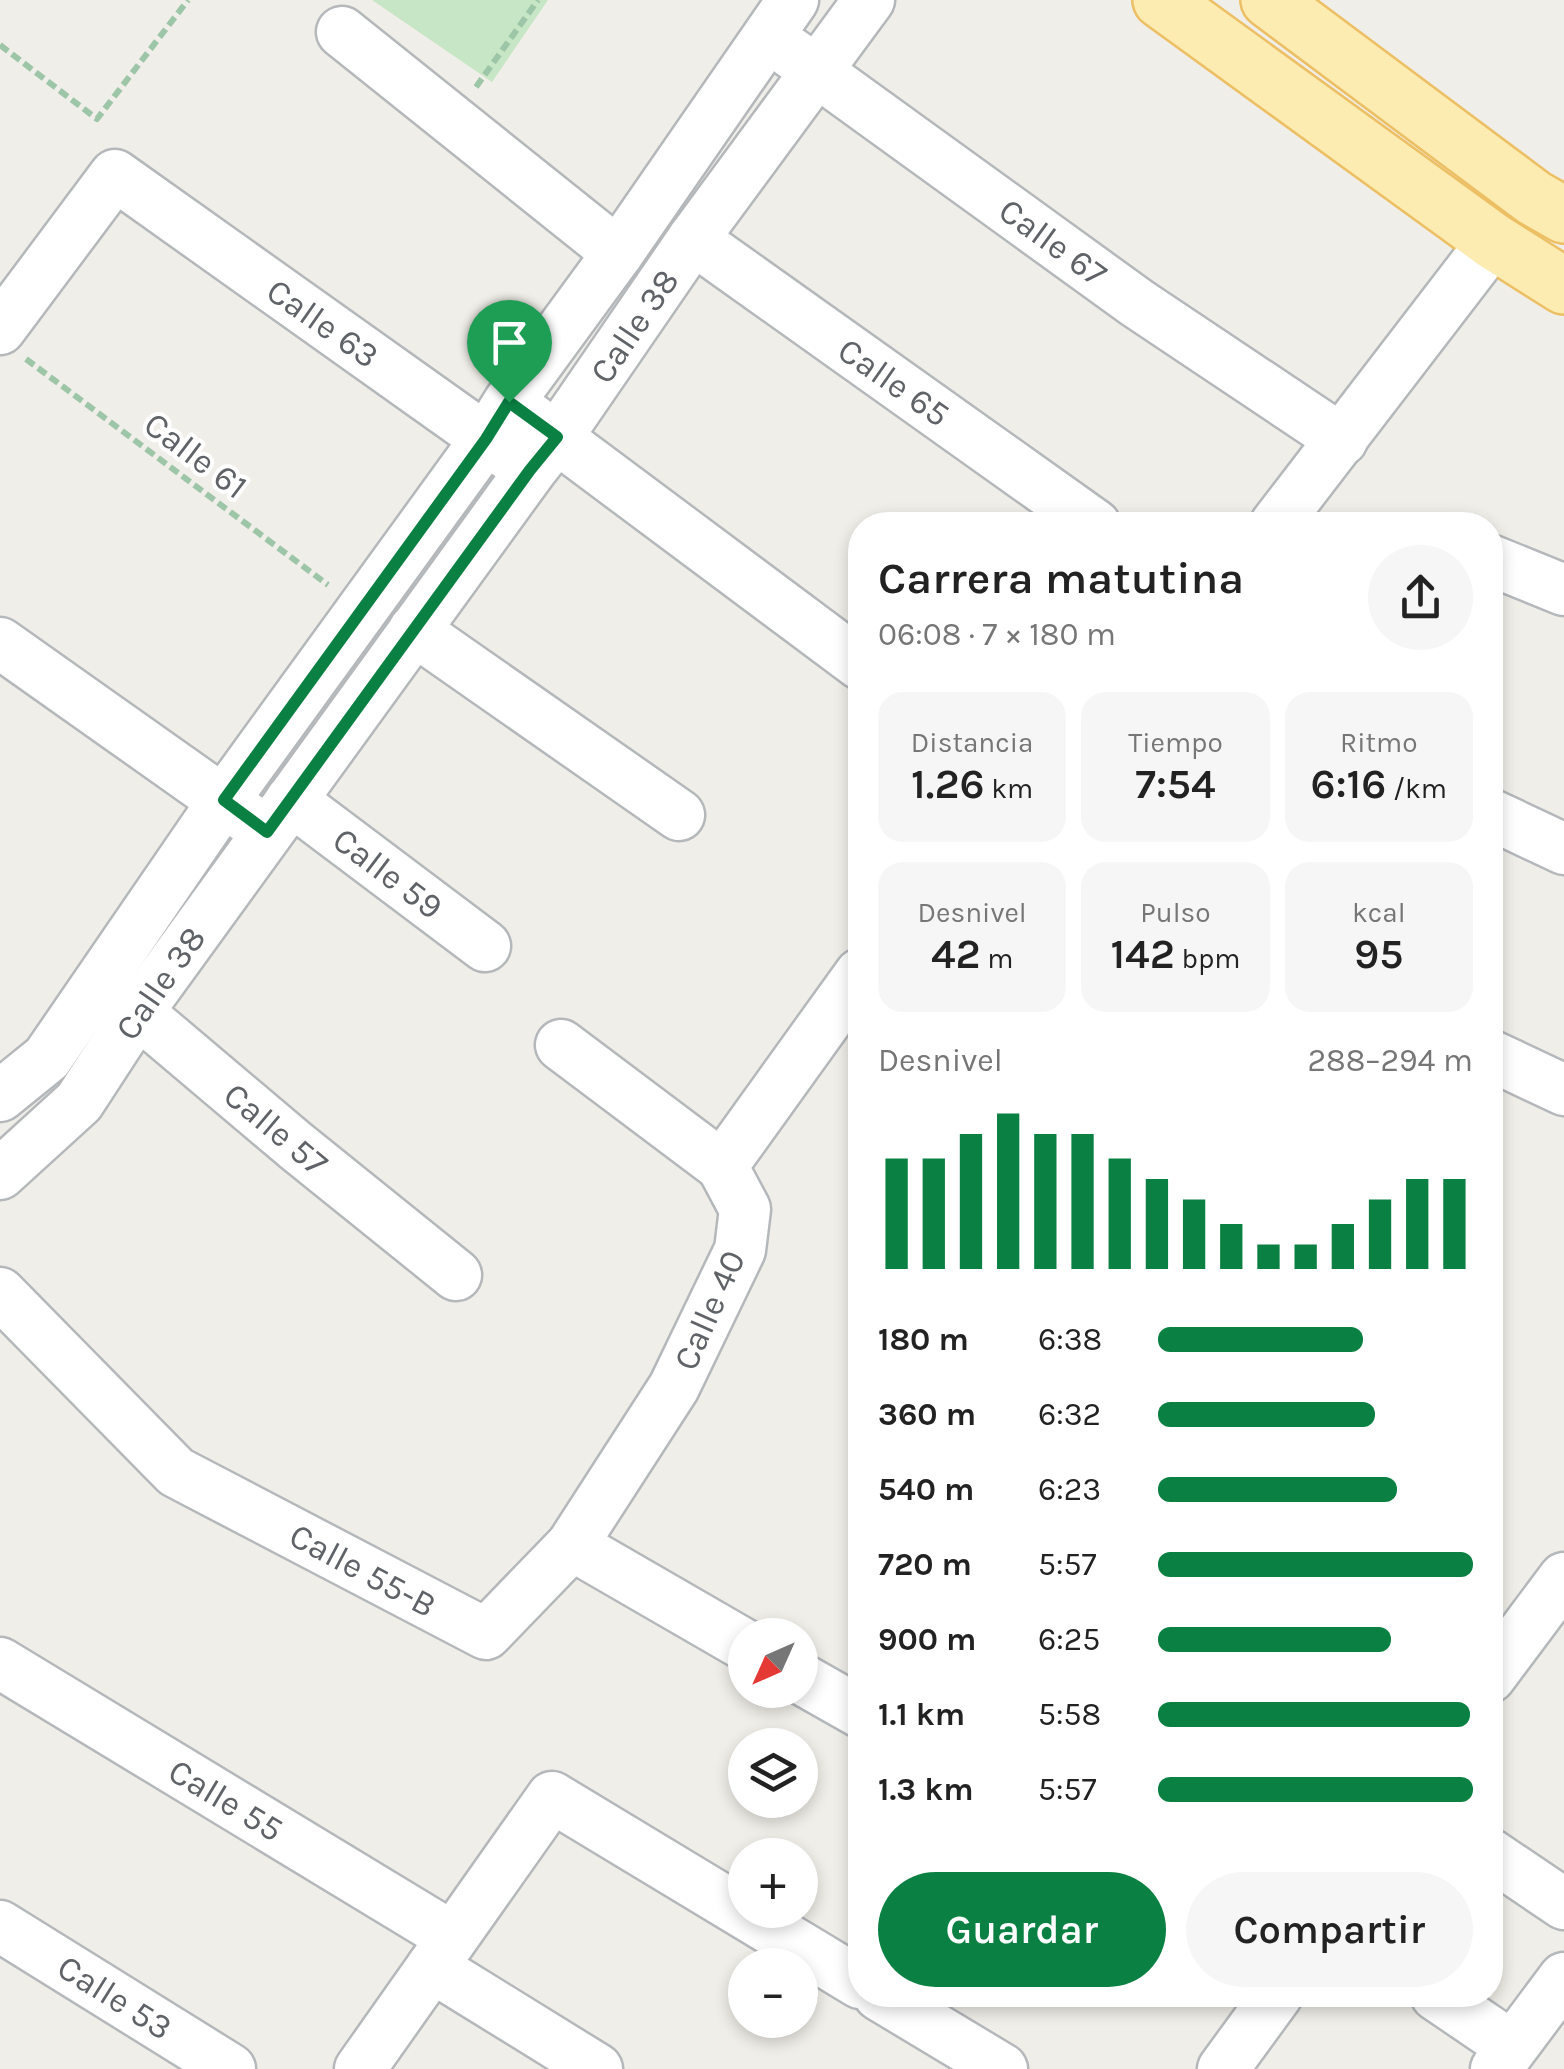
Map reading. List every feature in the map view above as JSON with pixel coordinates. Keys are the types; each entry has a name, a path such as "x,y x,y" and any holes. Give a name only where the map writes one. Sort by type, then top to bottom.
{"main road":[{"path":"1161,0 1493,240 1564,286"},
{"path":"1269,0 1534,198 1564,215"}],"street":[{"name":"Calle 38","path":"0,1174 80,1102 137,1013 869,0"},
{"name":"Calle 38","path":"0,1096 46,1058 224,800 618,253 781,19"},
{"name":"Calle 67","path":"781,19 817,70 1137,303 1342,440"},
{"path":"342,32 618,253"},
{"name":"Calle 63","path":"8,340 115,175 498,421 848,656"},
{"name":"Calle 65","path":"693,240 1077,512"},
{"path":"1284,512 1493,240"},
{"path":"1503,565 1564,590"},
{"path":"414,630 679,815"},
{"path":"0,643 224,800 279,816"},
{"name":"Calle 59","path":"279,816 485,946"},
{"path":"1503,820 1564,849"},
{"name":"Calle 57","path":"100,980 456,1275"},
{"path":"561,1045 722,1166 848,991"},
{"path":"1503,1061 1564,1090"},
{"name":"Calle 40","path":"572,1545 674,1387 740,1250 745,1209 722,1166"},
{"name":"Calle 55-B","path":"0,1292 176,1472 486,1634 572,1545"},
{"path":"572,1545 728,1636"},
{"path":"1503,1660 1564,1578"},
{"name":"Calle 55","path":"0,1664 442,1952 598,2069"},
{"path":"818,1688 848,1705"},
{"path":"360,2069 552,1796 848,1976"},
{"path":"1503,1863 1564,1904"},
{"name":"Calle 53","path":"0,1926 230,2069"},
{"path":"1449,2007 1503,2058 1564,1978"},
{"path":"900,2007 1002,2069"},
{"path":"1223,2069 1268,2007"}],"path":[{"path":"0,45 97,120 188,0"},
{"path":"452,120 538,0"},
{"name":"Calle 61","path":"8,340 361,610"}],"green space":[{"path":"372,0 548,0 492,82"}],"route":[{"path":"509,402 557,437 267,832 224,800 509,402"}]}
